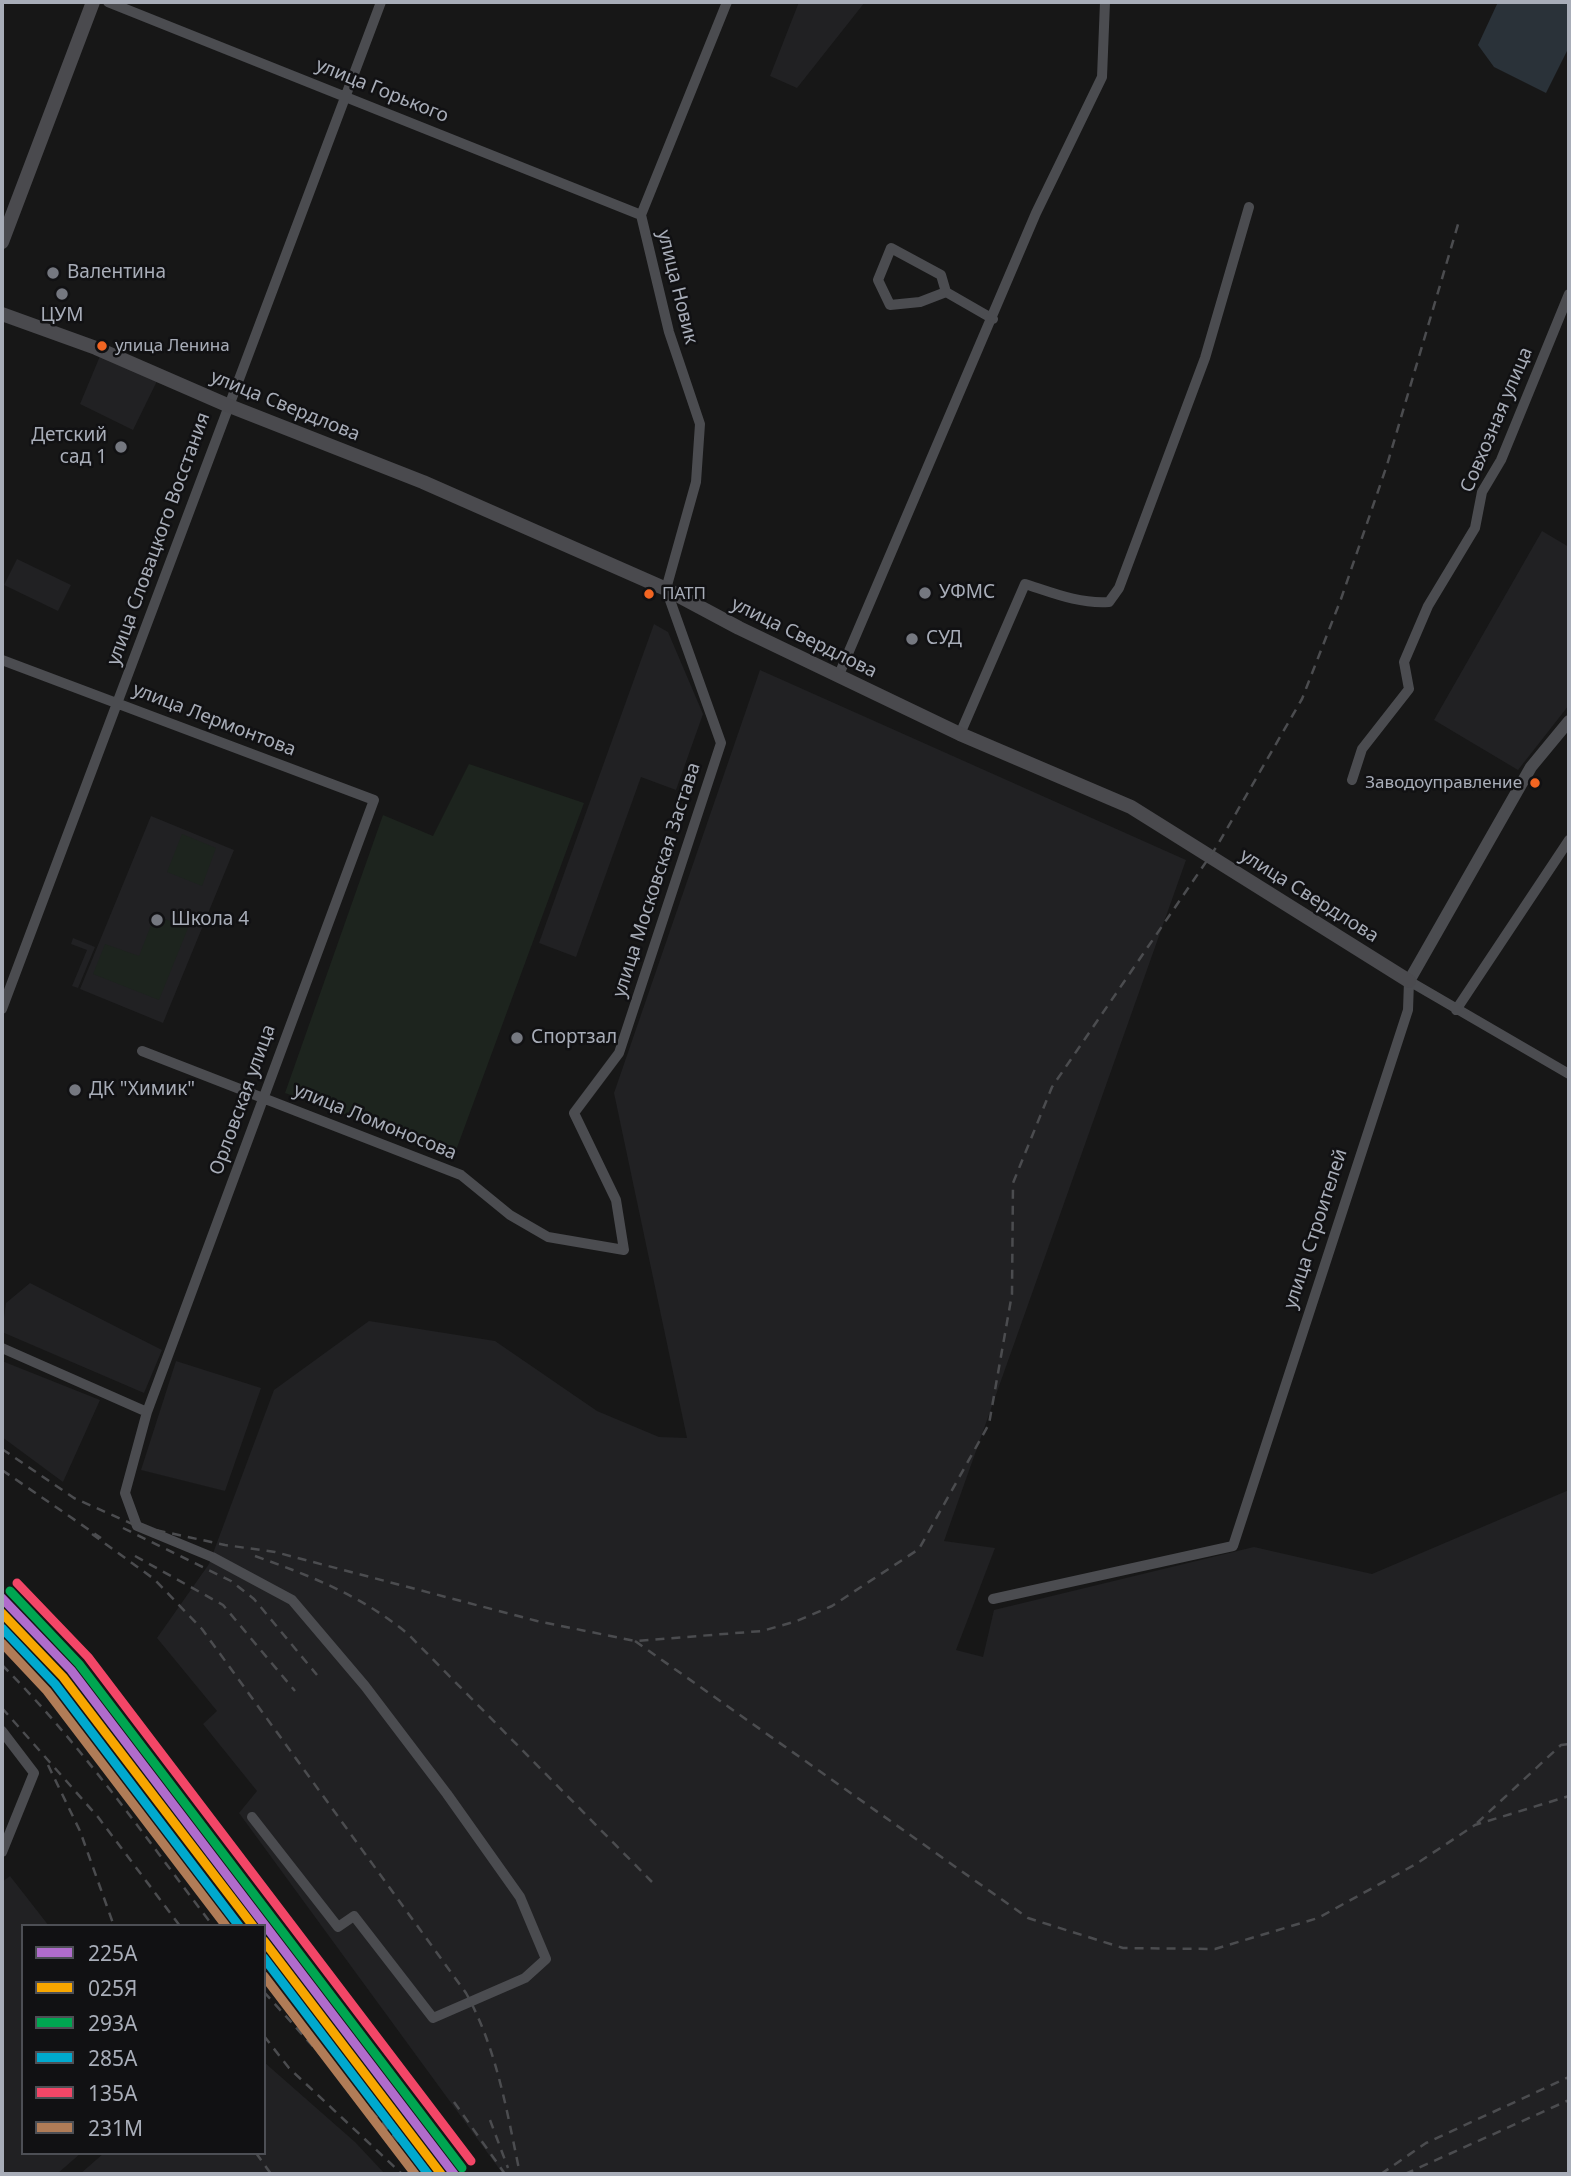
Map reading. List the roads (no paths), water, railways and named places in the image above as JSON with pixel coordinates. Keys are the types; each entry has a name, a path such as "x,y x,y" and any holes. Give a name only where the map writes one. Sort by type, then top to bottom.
{"main road":[{"path":"2,242 93,2"},
{"name":"улица Свердлова","path":"2,314 96,348 227,405 423,482 666,589 838,677 960,734 1131,807 1409,981"}],"street":[{"name":"улица Горького","path":"108,2 345,94 641,215"},
{"name":"улица Словацкого Восстания","path":"2,1009 227,405 381,2"},
{"name":"улица Новик","path":"666,589 696,482 700,425 669,332 641,215 727,2"},
{"path":"838,677 1037,213 1102,76 1105,2"},
{"path":"960,734 1025,584 1073,600 1095,603 1109,602 1119,588 1205,358 1249,207"},
{"path":"946,292 920,302 890,305 878,280 891,248 941,275 946,292 993,319"},
{"name":"Совхозная улица","path":"1352,780 1363,749 1409,690 1404,662 1428,606 1475,528 1482,492 1501,460 1569,294"},
{"name":"улица Московская Застава","path":"624,1250 616,1200 574,1113 619,1053 721,743 666,589"},
{"name":"улица Лермонтова","path":"2,660 374,800"},
{"name":"улица Строителей","path":"993,1600 1233,1546 1408,1010 1409,981 1531,767 1569,721"},
{"name":"Орловская улица","path":"252,1817 338,1927 354,1916 433,2018 525,1978 546,1959 520,1897 365,1686 292,1600 212,1557 137,1526 125,1493 147,1412 374,800"},
{"path":"1456,1010 1569,840"},
{"path":"1409,981 1569,1073"},
{"name":"улица Ломоносова","path":"142,1051 461,1175 510,1215 548,1237 624,1250"},
{"path":"2,1348 147,1412"},
{"path":"2,1731 34,1773 2,1852"}],"railway":[{"path":"2,1449 74,1498 137,1526 225,1545 275,1552 537,1621 635,1641 762,1631 797,1621 832,1606 919,1549 989,1424 1012,1294 1013,1183 1052,1087 1217,846 1302,699 1341,599 1387,465 1459,221"},
{"path":"2,1470 101,1538"},
{"path":"123,1528 231,1581 254,1599 317,1675"},
{"path":"92,1534 154,1579 202,1629 466,1993 477,2014 493,2059 520,2174"},
{"path":"135,1556 223,1605 295,1691"},
{"path":"255,1556 335,1588 373,1609 408,1634 652,1882"},
{"path":"635,1641 1028,1918 1123,1948 1215,1949 1318,1918 1416,1864 1475,1825 1569,1796"},
{"path":"2,1665 86,1759 211,1924"},
{"path":"2,1708 98,1817 178,1924"},
{"path":"1477,1823 1561,1745 1569,1744"},
{"path":"48,1765 80,1831 113,1924"},
{"path":"266,1994 428,2174"},
{"path":"266,2039 289,2068 402,2174"},
{"path":"1381,2174 1426,2143 1569,2077"},
{"path":"1405,2174 1569,2100"},
{"path":"454,2102 505,2174"},
{"path":"490,2120 508,2168"},
{"path":"257,2155 271,2174"}],"place":[{"name":"Валентина","path":"53,273"},
{"name":"ЦУМ","path":"62,294"},
{"name":"улица Ленина","path":"102,346"},
{"name":"Детский сад 1","path":"121,447"},
{"name":"УФМС","path":"925,593"},
{"name":"ПАТП","path":"649,594"},
{"name":"СУД","path":"912,639"},
{"name":"Заводоуправление","path":"1535,783"},
{"name":"Школа 4","path":"157,920"},
{"name":"Спортзал","path":"517,1038"},
{"name":"ДК \"Химик\"","path":"75,1090"}]}
